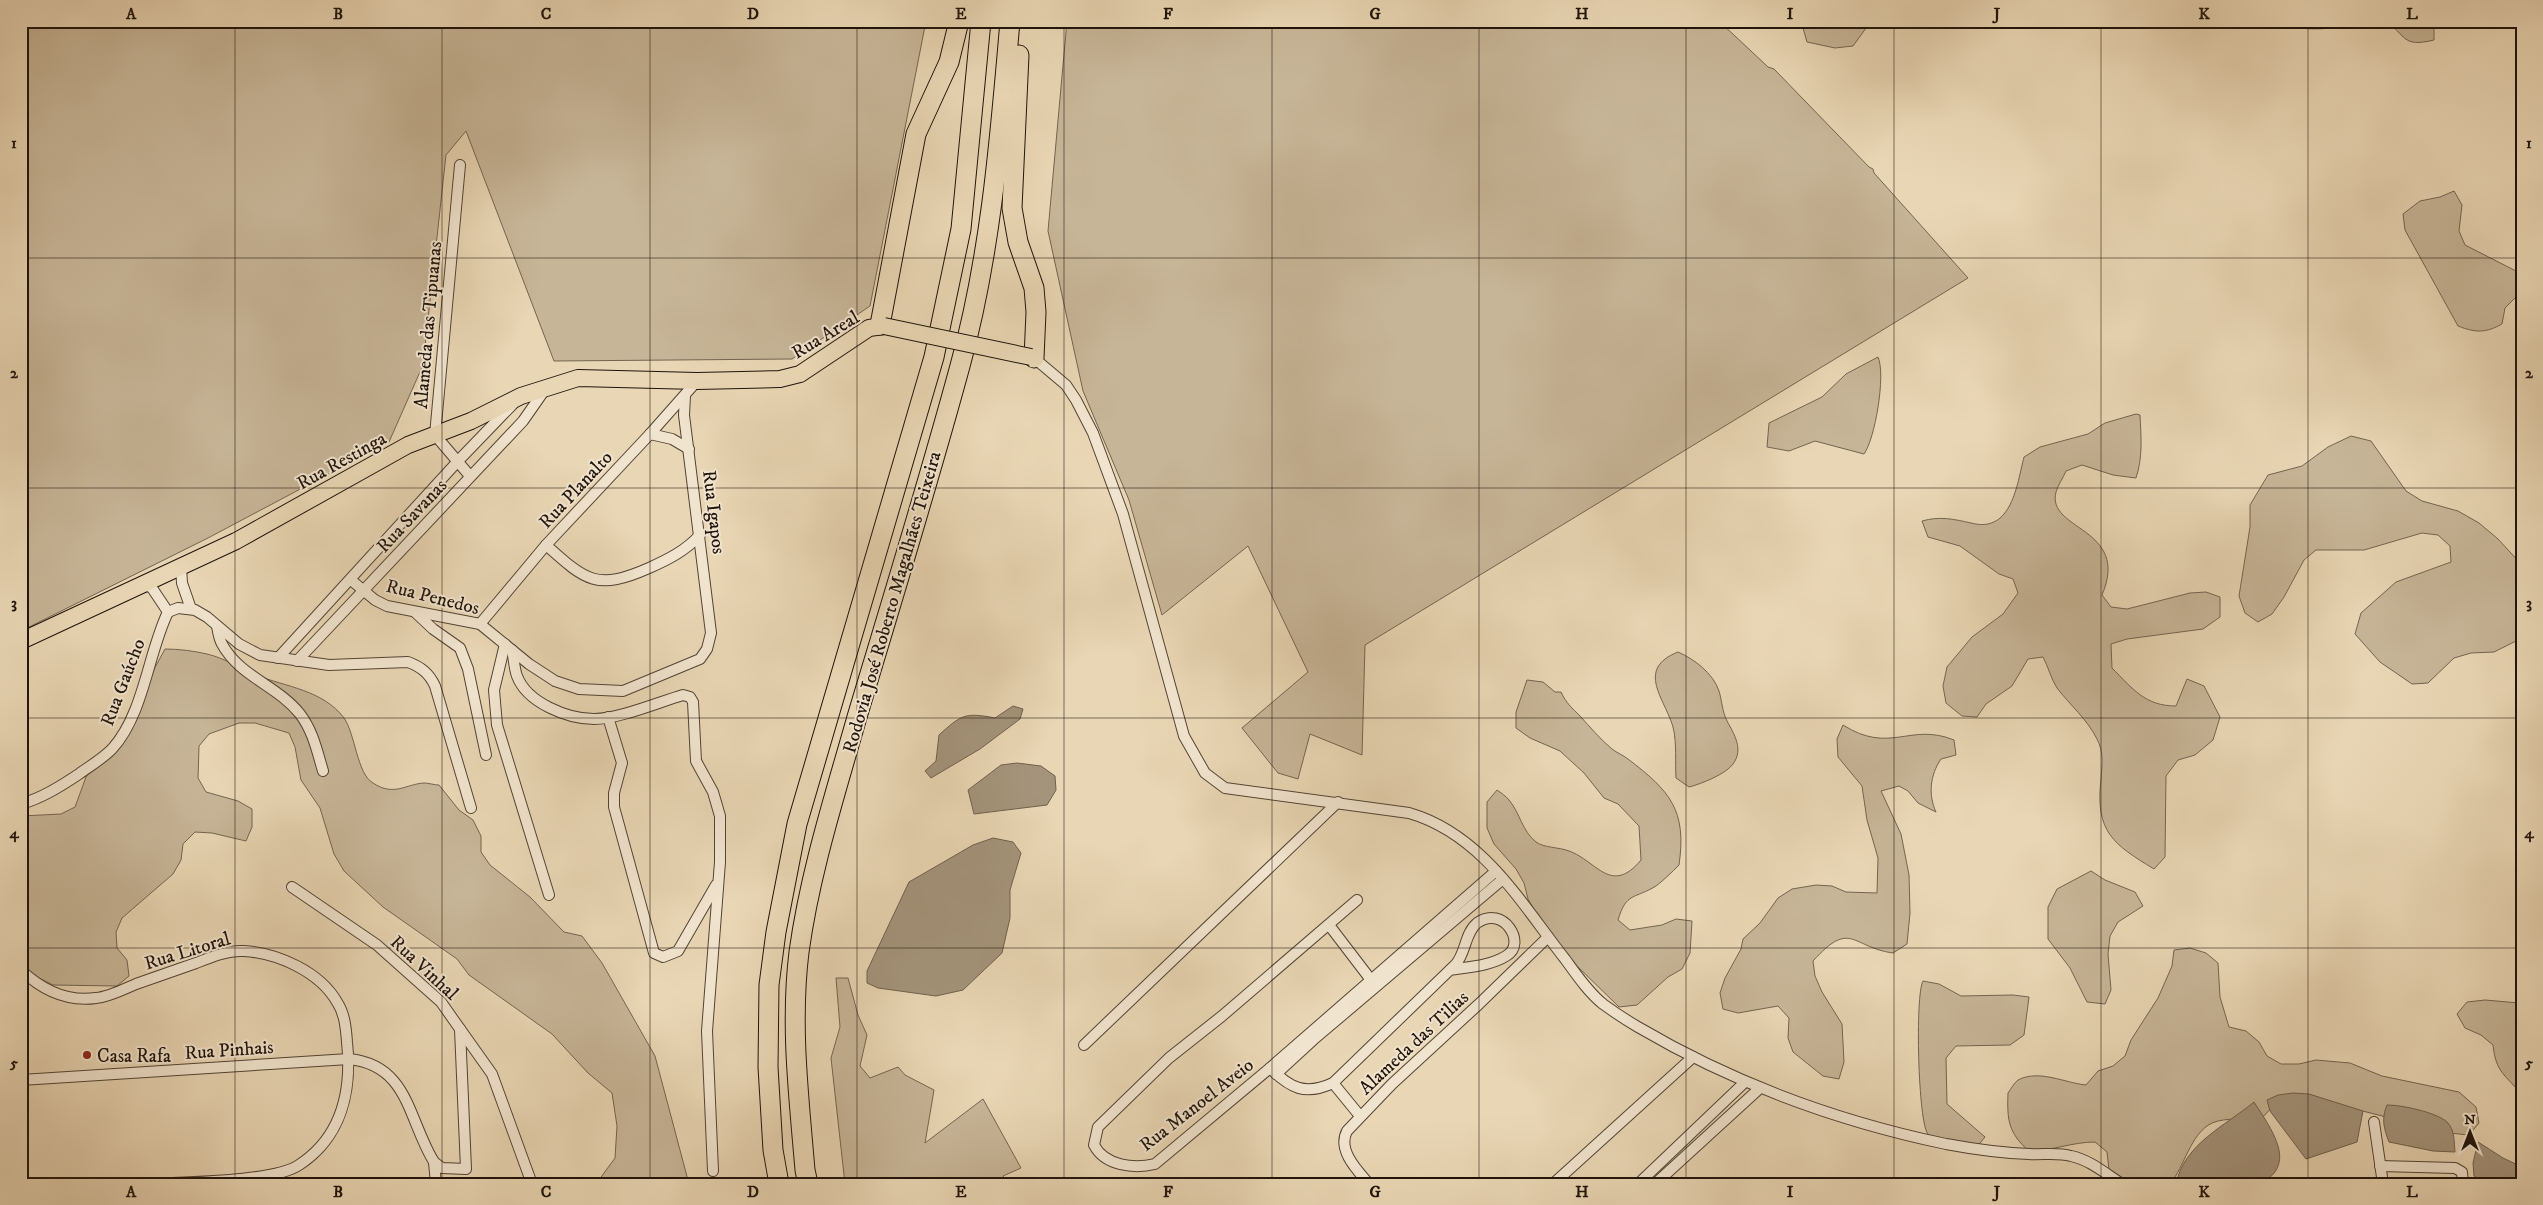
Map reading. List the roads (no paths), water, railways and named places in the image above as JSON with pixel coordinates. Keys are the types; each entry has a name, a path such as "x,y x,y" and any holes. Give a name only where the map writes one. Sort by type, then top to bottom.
{"highway":[{"path":"882,325 916,134 949,62 959,21"},
{"name":"Rodovia José Roberto Magalhães Teixeira","path":"779,1184 774,1150 768,1067 768,985 776,932 797,824 937,348 960,229 981,21"},
{"name":"Rodovia José Roberto Magalhães Teixeira","path":"808,1184 805,1170 795,1049 800,952 822,838 961,364 988,228 1001,120 1010,21"},
{"path":"1019,21 1012,208 1018,242 1034,288 1036,312 1033,357"}],"main road":[{"path":"882,325 1033,357"},
{"name":"Rua Areal","path":"697,380 780,379 800,374 861,332 882,325"},
{"name":"Rua Restinga","path":"21,641 236,541 408,445 471,421 521,396 578,378 697,380"}],"street":[{"name":"Alameda das Tipuanas","path":"460,165 435,435 470,476"},
{"path":"1033,357 1066,385 1076,400 1110,474 1133,548 1184,736 1205,773 1226,788 1338,802 1410,813 1428,818 1474,847 1519,897 1548,937 1602,1003 1636,1026 1693,1057 1745,1082 1845,1120 1948,1144 2011,1153 2070,1156 2093,1165 2122,1184"},
{"name":"Rua Planalto","path":"480,624 546,545 685,396 697,380"},
{"name":"Rua Savanas","path":"297,661 523,421 546,388"},
{"name":"Rua Savanas","path":"278,658 521,396"},
{"name":"Rua Igapos","path":"685,396 684,415 711,633"},
{"path":"650,434 672,439 689,448"},
{"path":"546,545 573,569 594,579 610,581 624,579 675,557 688,548 700,535"},
{"path":"181,567 182,583 191,609"},
{"name":"Rua Penedos","path":"350,580 363,592 388,606 480,624 528,664 555,681 580,689 623,691 700,660 707,649 711,633"},
{"path":"143,584 152,588 168,612 178,608 191,609 207,617 239,644 260,655 329,665 408,662 429,674 436,686 471,808"},
{"name":"Rua Gaúcho","path":"21,804 65,784 112,748 125,731 137,702 168,612"},
{"path":"416,612 433,629 460,648 468,669 486,755"},
{"path":"216,625 222,644 245,670 284,697 300,714 312,733 323,771"},
{"path":"509,647 518,677 530,693 547,707 594,719 608,717 683,695 690,697 693,702 696,761 713,792 720,816 720,862 707,1032 714,1171"},
{"path":"509,647 494,690 497,725 549,895"},
{"path":"608,717 622,763 614,793 614,806 654,953 663,957 678,951 718,881"},
{"path":"1084,1045 1338,802"},
{"path":"1450,970 1485,964 1508,955 1512,951 1514,939 1509,927 1500,919 1492,917 1479,922 1473,927 1463,954 1450,970 1332,1083 1309,1090 1295,1088 1273,1071 1313,1040 1499,875"},
{"name":"Rua Manoel Aveio","path":"1357,900 1222,1016 1168,1058 1098,1127 1094,1145 1099,1154 1115,1163 1141,1167 1155,1164 1273,1071 1371,980 1499,875"},
{"name":"Rua Vinhal","path":"292,887 377,946 441,1002 460,1029 468,1165 462,1170 442,1168 434,1162"},
{"path":"1329,925 1371,980"},
{"name":"Alameda das Tilias","path":"1369,1184 1352,1163 1344,1144 1346,1130 1548,937"},
{"name":"Rua Litoral","path":"21,970 50,993 72,998 97,998 214,956 243,951 268,955 307,972 325,987 338,1002 345,1023 349,1058 348,1083 344,1109 331,1134 316,1153 298,1167 268,1176 150,1184"},
{"path":"460,1029 492,1074 532,1184"},
{"path":"1553,1184 1693,1057"},
{"path":"349,1058 374,1065 399,1086 434,1162 436,1184"},
{"name":"Rua Pinhais","path":"21,1080 349,1058"},
{"path":"1638,1184 1745,1082"},
{"path":"1332,1083 1360,1116"},
{"path":"1655,1184 1760,1088"},
{"path":"2374,1122 2384,1184"},
{"path":"2380,1166 2455,1168 2462,1172 2463,1184"}],"place":[{"name":"Casa Rafa","path":"87,1055"}]}
